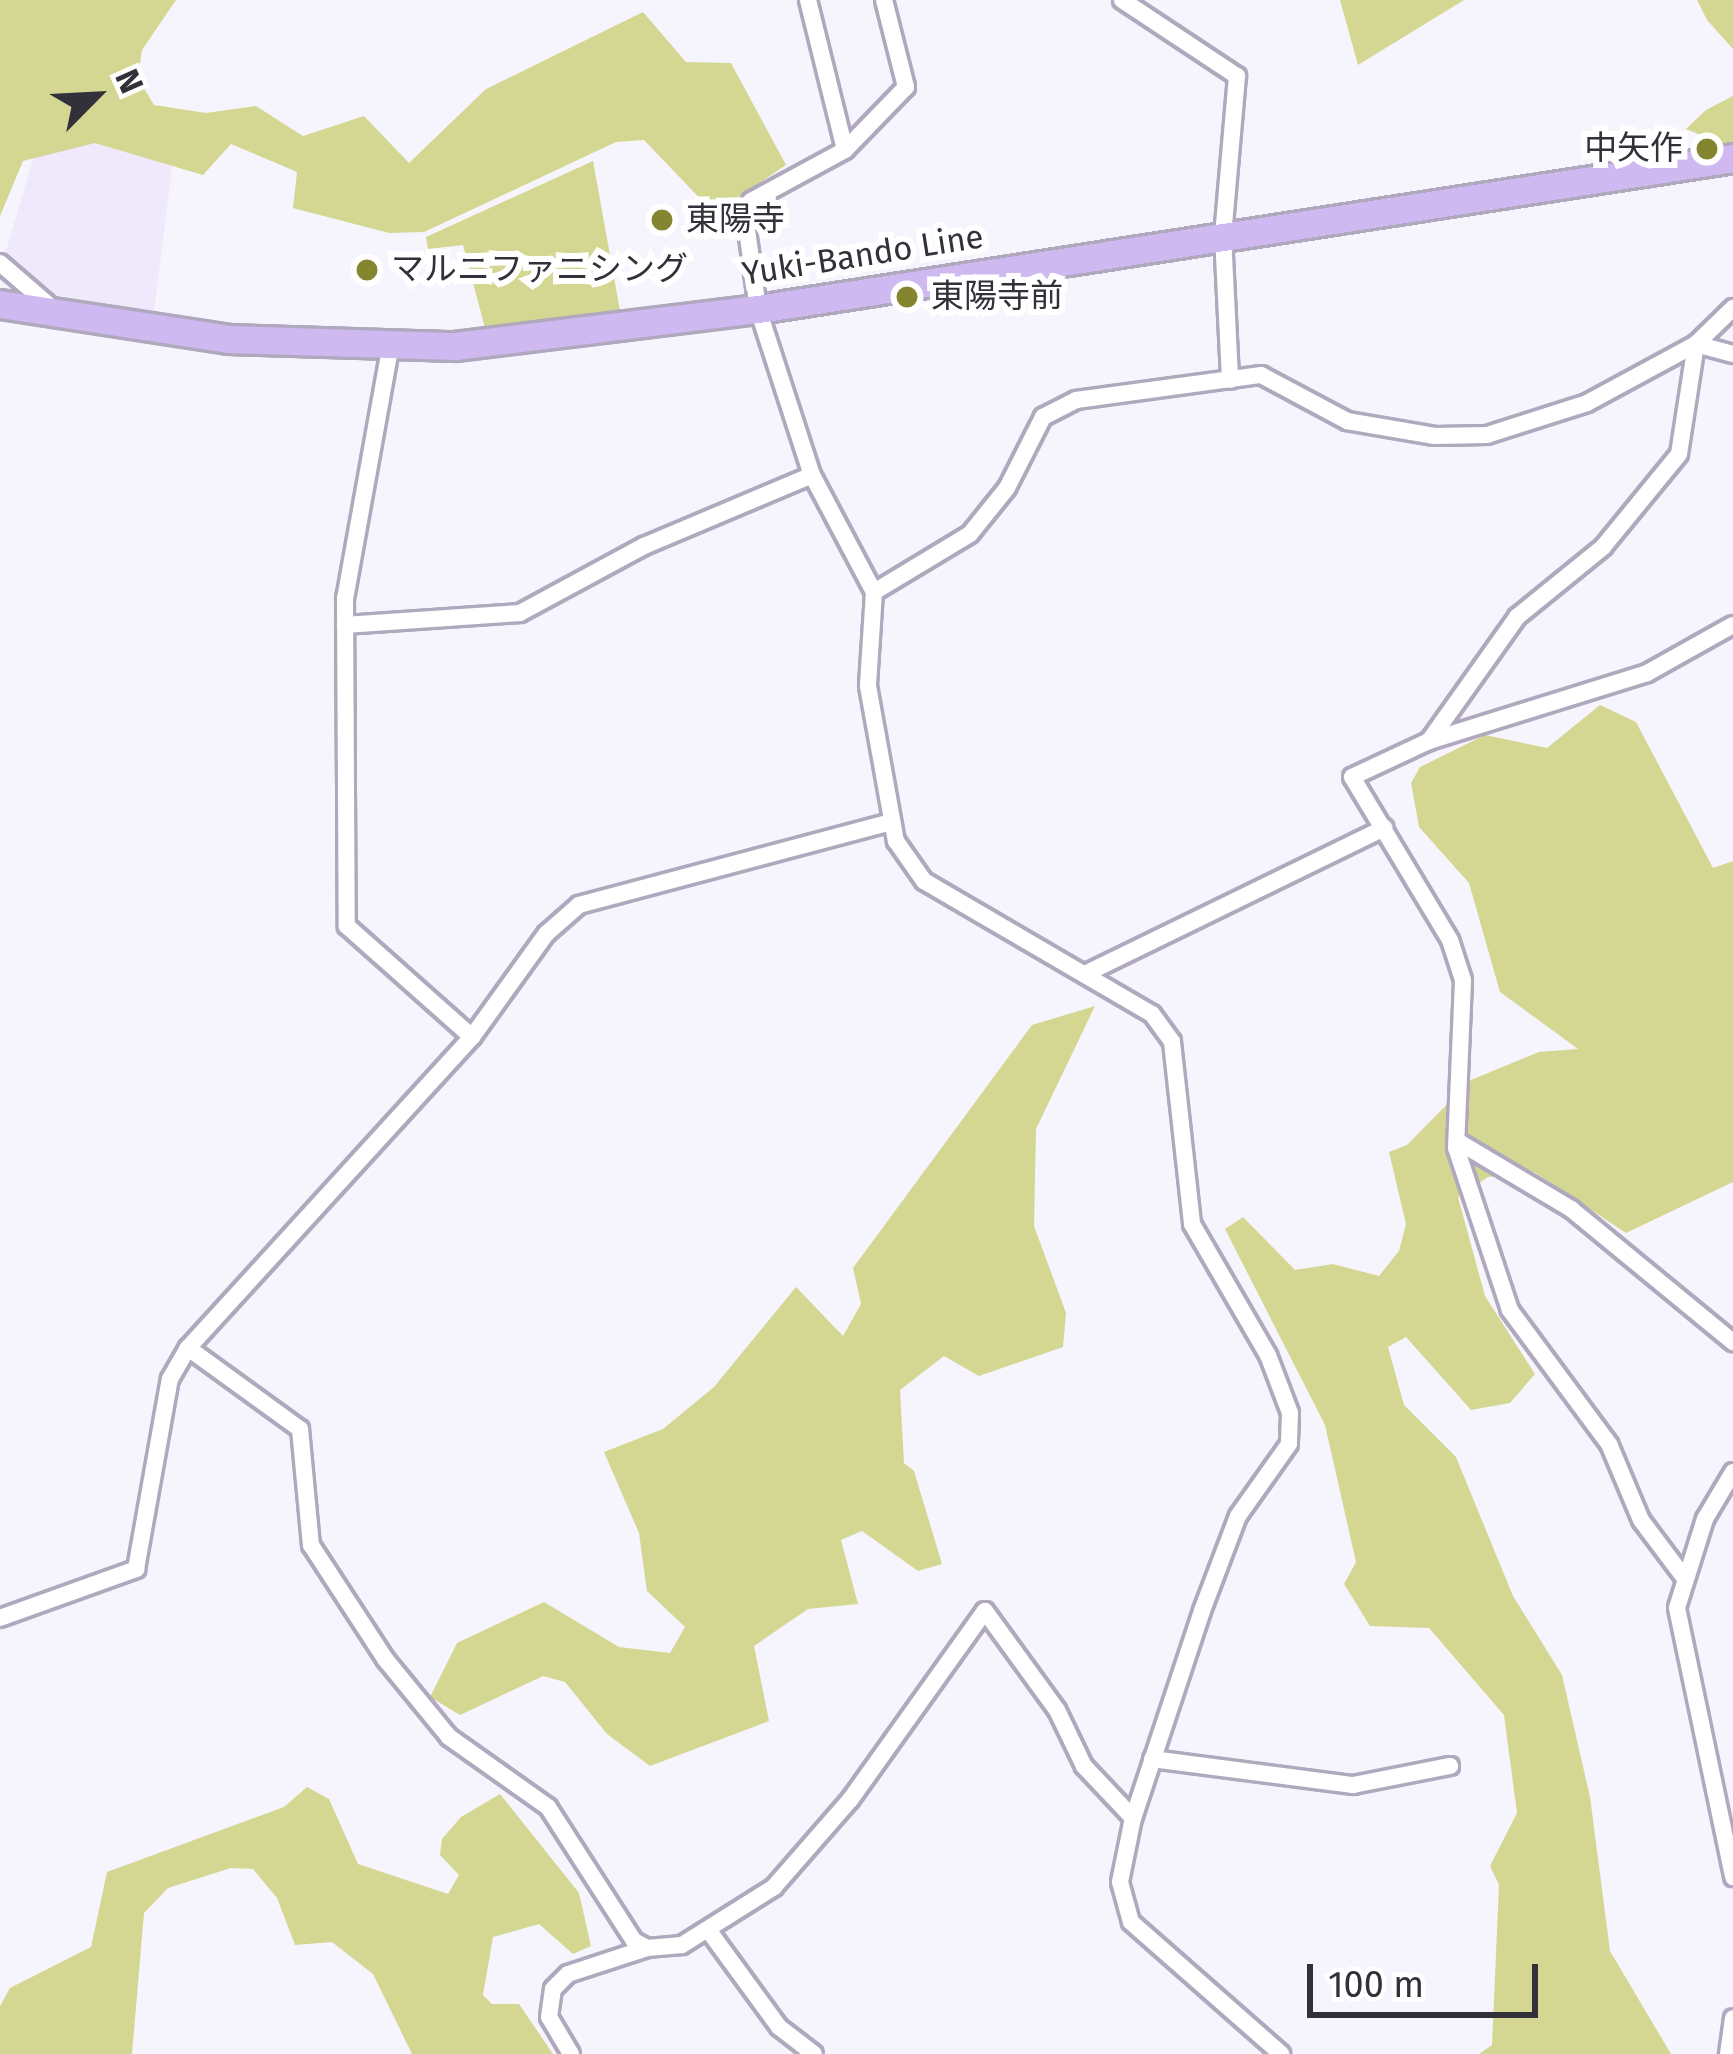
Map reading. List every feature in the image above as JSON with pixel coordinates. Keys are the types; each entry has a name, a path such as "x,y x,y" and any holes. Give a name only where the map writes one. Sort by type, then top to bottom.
{"main road":[{"name":"Yuki-Bando Line","path":"0,304 228,339 390,349 758,309 1733,158"}],"street":[{"path":"808,0 845,150"},
{"path":"884,0 906,87 845,150 751,201 745,216 758,309 812,475 874,592 868,686 887,823 924,881 1152,1014 1172,1042 1192,1224 1268,1355 1290,1413 1282,1460 1238,1516 1132,1818 1120,1882 1131,1922 1281,2054"},
{"path":"1121,0 1237,76 1223,235 1230,380"},
{"path":"0,263 59,314"},
{"path":"874,592 989,515 1043,417 1076,400 1261,375 1346,421 1435,436 1487,435 1588,403 1696,344 1733,308"},
{"path":"1696,344 1733,354"},
{"path":"1429,741 1517,617 1603,548 1679,454 1696,344"},
{"path":"390,349 345,625 347,926 472,1037"},
{"path":"345,625 520,613 644,546 812,475"},
{"path":"1682,1576 1641,1520 1609,1444 1510,1310 1452,1112 1463,980 1450,940 1352,777 1429,741 1647,673 1733,625"},
{"path":"0,1618 136,1569 170,1379 188,1348 472,1037 531,947 579,905 887,823"},
{"path":"1087,973 1384,829"},
{"path":"1457,1141 1570,1209 1733,1342"},
{"path":"188,1348 300,1429 311,1545 386,1660 449,1737 548,1807 634,1941 647,1948"},
{"path":"1733,1472 1682,1576 1681,1638 1733,1877"},
{"path":"571,2054 549,2017 553,1989 568,1974 647,1948 682,1945 774,1887 812,1848 985,1611 1057,1710 1084,1766 1132,1818"},
{"path":"1152,1759 1353,1785 1450,1766"},
{"path":"709,1931 779,2027 814,2054"},
{"path":"1728,2054 1733,2018"}],"shaded area":[{"path":"43,125 174,151 154,312 50,294 4,258"}],"green space":[{"path":"0,0 176,0 142,50 138,78 154,105 206,113 256,106 303,136 364,116 409,163 486,89 643,12 686,62 731,63 786,165 728,204 734,234 644,140 616,142 424,232 389,233 293,208 297,172 231,144 203,175 95,143 23,161 0,216"},
{"path":"1340,0 1464,0 1358,65"},
{"path":"1697,0 1733,0 1733,49 1707,20"},
{"path":"1733,96 1733,148 1686,129 1706,110"},
{"path":"593,161 621,316 486,332 463,245 428,249 426,237"},
{"path":"1600,705 1636,722 1713,868 1733,861 1733,1182 1626,1233 1534,1172 1488,1177 1458,1197 1485,1296 1535,1374 1510,1403 1471,1410 1406,1337 1388,1347 1404,1405 1456,1457 1513,1596 1562,1675 1590,1797 1610,1951 1671,2054 1479,2054 1492,2045 1499,1885 1490,1866 1517,1813 1504,1715 1429,1628 1370,1626 1344,1584 1356,1562 1325,1425 1225,1229 1243,1217 1295,1270 1333,1264 1379,1276 1399,1251 1406,1224 1389,1152 1407,1145 1471,1080 1539,1052 1578,1049 1500,992 1469,883 1419,827 1411,783 1420,767 1485,735 1547,748"},
{"path":"1095,1006 1036,1129 1034,1226 1066,1313 1063,1347 979,1376 944,1356 900,1390 904,1463 914,1471 942,1564 918,1571 862,1531 841,1540 858,1604 808,1609 754,1646 769,1721 650,1766 607,1734 565,1682 543,1676 460,1715 430,1697 457,1643 544,1602 619,1647 670,1653 685,1627 647,1591 639,1533 604,1452 663,1429 714,1387 796,1287 843,1336 861,1304 853,1268 1032,1025"},
{"path":"307,1787 329,1799 358,1864 448,1894 459,1875 440,1855 442,1839 461,1817 500,1794 579,1893 591,1946 573,1954 539,1924 493,1937 483,1995 492,2004 519,2004 553,2054 412,2054 373,1974 332,1942 295,1945 277,1898 253,1869 231,1868 168,1888 144,1913 132,2054 0,2054 0,2006 10,1988 91,1947 107,1872 284,1807"}],"place":[{"name":"中矢作","path":"1707,149"},
{"name":"東陽寺","path":"662,220"},
{"name":"マルニファニシング","path":"367,270"},
{"name":"東陽寺前","path":"907,297"}]}
